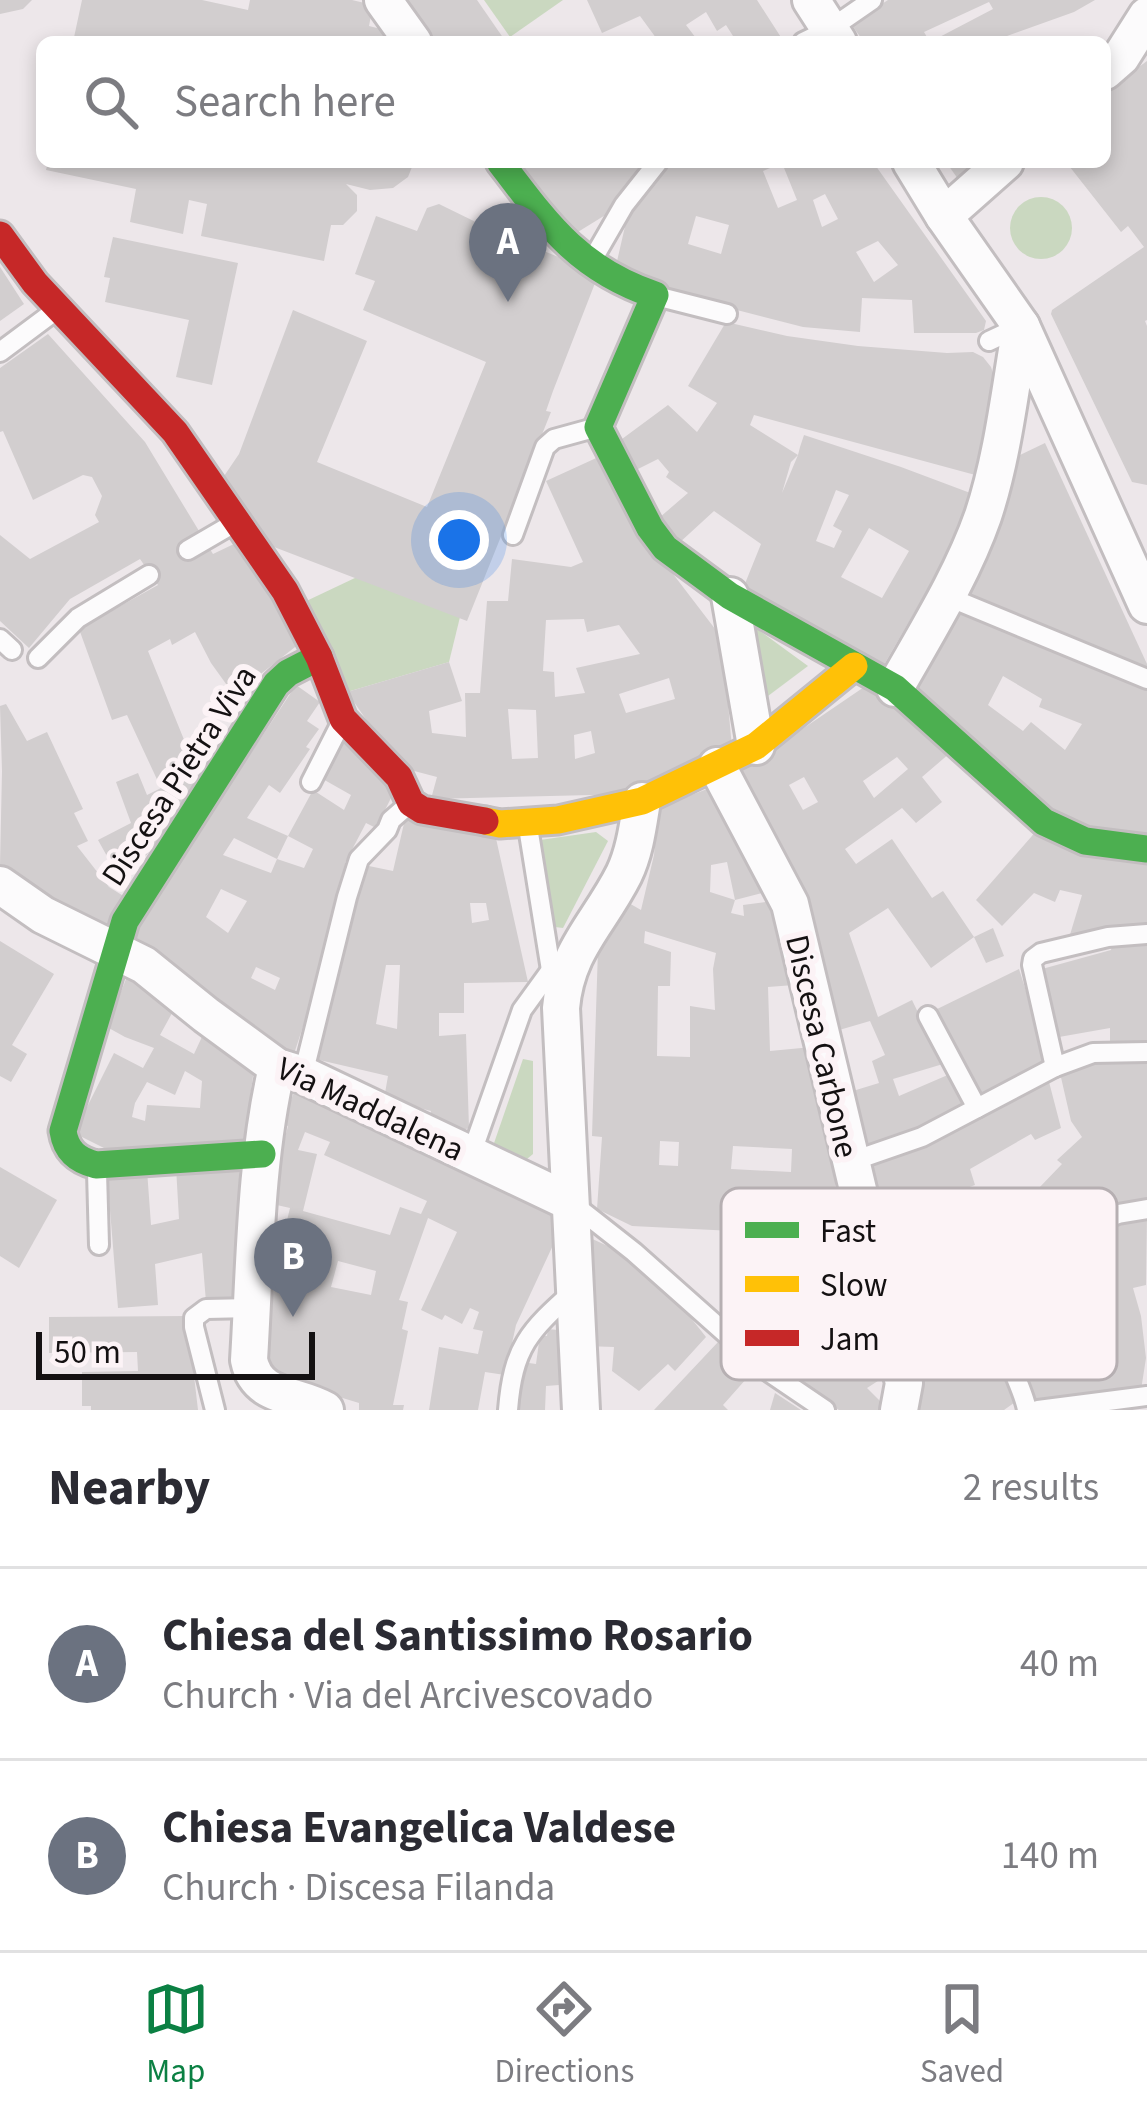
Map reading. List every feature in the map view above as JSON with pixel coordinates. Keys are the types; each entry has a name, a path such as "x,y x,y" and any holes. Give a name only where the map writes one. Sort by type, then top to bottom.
{"street":[{"path":"383,0 409,36"},
{"path":"1111,66 1147,16"},
{"path":"505,168 558,238 630,289 655,296 598,427 665,548 730,596 895,688 1052,829 1077,840 1147,850"},
{"path":"915,168 1005,334 1135,549 1147,604"},
{"path":"944,216 998,168"},
{"path":"0,235 35,283 175,433 285,591 344,719 400,777 411,803 422,810 500,824 558,820 642,801 756,746 854,666"},
{"path":"895,688 982,519 992,483 1005,334"},
{"path":"730,596 756,746"},
{"name":"Discesa Pietra Viva","path":"96,1165 71,1153 63,1131 125,921 276,684 319,657"},
{"name":"Discesa Carbone","path":"717,766 790,904 856,1188"},
{"path":"581,1410 559,972 622,877 642,801"},
{"name":"Via Maddalena","path":"0,885 43,915 144,964 206,1015 290,1071 570,1202"},
{"path":"290,1071 266,1115 249,1360 257,1382 325,1410"},
{"path":"96,1165 262,1154"},
{"name":"Discesa Carbone","path":"899,1410 903,1380"}],"lane":[{"path":"820,28 872,0"},
{"path":"590,265 624,205 653,168"},
{"path":"655,296 728,314"},
{"path":"0,352 59,308"},
{"path":"513,535 545,447 554,439 598,427"},
{"path":"188,550 235,522"},
{"path":"38,658 78,618 148,574"},
{"path":"946,596 1147,679"},
{"path":"311,782 344,719"},
{"path":"290,1071 359,859 411,803"},
{"path":"471,1155 522,1010 559,972 527,822"},
{"path":"1055,1067 1033,959 1041,953 1108,938 1147,934"},
{"path":"928,1016 977,1108"},
{"path":"850,1162 922,1137 1055,1067 1093,1053 1147,1052"},
{"path":"96,1165 99,1245"},
{"path":"570,1202 721,1329"},
{"path":"1117,1214 1147,1210"},
{"path":"508,1410 512,1377 529,1334 574,1291"},
{"path":"215,1410 194,1318 206,1309 253,1308"},
{"path":"781,1380 825,1410"},
{"path":"1019,1380 1028,1410"},
{"path":"1038,1410 1147,1396"}],"green space":[{"path":"484,0 563,0 511,36"},
{"path":"1041,197 1063,206 1072,228 1063,250 1041,259 1019,250 1010,228 1019,206"},
{"path":"357,577 460,617 449,662 347,692 300,604"},
{"path":"753,626 808,666 764,699"},
{"path":"596,832 608,841 563,928 555,927 540,840"},
{"path":"523,1059 533,1061 533,1154 527,1159 493,1146"}],"building":[{"path":"0,0 32,0 23,9 0,14"},
{"path":"82,0 202,0 248,10 250,0 352,0 373,5 369,26 389,31 388,36 74,36"},
{"path":"406,0 477,0 502,36 430,36"},
{"path":"587,0 757,0 780,36 733,36 726,25 717,31 706,12 686,25 694,36 655,36 640,16 602,33"},
{"path":"888,0 1095,0 1007,36 941,36 993,9 989,2 924,32 926,36 860,36 851,24"},
{"path":"1147,61 1147,485 1132,482 1051,314 1144,247 1128,226 1121,232 1071,168 1111,168 1111,88"},
{"path":"412,168 393,188 370,190 346,184 357,195 357,211 343,225 331,225 324,261 201,236 207,204 189,200 183,234 130,222 136,189 46,170"},
{"path":"522,168 645,168 607,214 573,235"},
{"path":"661,168 770,168 763,171 778,208 797,200 784,168 877,168 986,321 984,330 976,333 914,333 912,300 862,298 860,332 803,327 675,294 615,270 629,209","holes":["825,194 838,219 822,227 813,200","696,216 729,225 721,254 688,244","878,241 898,265 874,282 856,252"]},
{"path":"950,168 973,168 958,179"},
{"path":"439,204 578,265 597,278 546,411 551,412 467,621 261,542 220,482 239,454 293,310 367,341 317,462 427,507 486,362 363,310 375,281 355,274 376,216 417,231 427,208"},
{"path":"113,237 238,263 212,385 176,377 189,320 105,302 110,278 104,277"},
{"path":"0,267 24,304 0,321"},
{"path":"726,322 858,346 973,352 991,367 996,382 979,476 754,415 750,425 798,455 804,435 981,497 881,670 742,591 761,544 714,511 678,544 659,518 688,493 666,477 669,472 658,459 632,472 622,439 668,405 697,432 717,403 688,386","holes":["836,490 849,495 833,526 842,531 834,548 816,541","869,528 909,551 882,598 841,577"]},
{"path":"48,334 145,442 213,554 236,543 304,640 234,695 195,632 148,651 202,784 123,885 98,840 131,823 116,782 138,773 147,795 161,788 127,715 112,720 79,629 158,585 140,559 70,599 29,648 0,621 0,535 30,559 99,522 95,515 102,496 92,477 83,475 33,500 0,432 0,368"},
{"path":"1045,443 1147,671 964,593 1020,455"},
{"path":"605,454 670,570 722,638 732,748 634,794 431,799 437,777 399,767 347,692 449,662 462,701 429,711 432,733 466,737 465,693 480,693 487,601 508,601 512,559 571,567 583,562 546,481","holes":["584,619 587,632 619,625 640,654 576,668 585,693 555,697 554,672 543,671 546,620","669,678 675,699 626,713 619,694","508,709 536,710 538,758 512,759","591,731 595,753 575,759 574,735"]},
{"path":"956,607 1147,684 1147,839 1073,830 907,689","holes":["1003,676 1042,699 1039,707 1082,724 1065,750 1031,722 1023,731 988,705"]},
{"path":"870,683 950,753 922,777 942,802 916,823 902,808 845,849 856,864 892,839 932,898 943,891 974,937 931,968 888,908 849,933 878,1017 912,1000 943,1064 893,1079 899,1096 950,1074 966,1107 861,1151 843,1094 879,1083 872,1061 885,1055 870,1021 829,1033 732,777","holes":["897,757 908,769 874,798 863,781","804,777 818,802 803,810 789,785"]},
{"path":"296,685 320,702 307,721 319,729 280,793 269,785 247,818 288,836 313,790 344,810 351,795 321,778 341,738 396,788 376,828 366,823 345,863 350,864 325,939 331,941 292,1060 128,939","holes":["288,836 313,849 304,868 277,859","234,838 277,859 271,873 223,855","221,889 247,901 228,933 206,917","256,967 280,978 275,990 251,978"]},
{"path":"6,704 27,741 47,732 83,809 74,813 88,841 77,846 109,887 125,897 107,932 47,903 0,865 0,706"},
{"path":"720,784 770,891 735,900 731,913 744,916 743,905 773,901 794,985 768,987 770,1051 812,1047 834,1149 836,1188 721,1188 721,1230 632,1226 597,1209 602,1137 592,1136 598,949 627,902 641,910 654,855 658,808","holes":["727,862 735,900 710,892 711,865","645,931 716,953 715,1010 690,1006 690,1057 657,1056 658,986 670,986 671,952 644,943","660,1141 679,1142 678,1166 659,1165","733,1146 792,1149 791,1172 731,1169"]},
{"path":"405,819 495,834 528,982 464,983 464,1013 439,1013 439,1036 466,1034 469,1128 457,1132 429,1120 431,1111 384,1099 388,1076 315,1059 364,865 393,871","holes":["470,903 486,903 489,920 472,923","386,965 400,965 397,1029 376,1024"]},
{"path":"1038,829 1147,865 1147,928 1069,938 1082,895 1060,890 1055,902 1034,893 1002,926 976,900"},
{"path":"993,928 1004,956 986,963 974,937"},
{"path":"0,941 54,974 12,1045 27,1054 11,1082 0,1076"},
{"path":"1147,941 1147,1043 1110,1044 1110,1028 1059,1037 1042,969 1111,950 1112,944"},
{"path":"130,969 177,1004 160,1035 194,1054 207,1026 255,1062 243,1147 118,1155 74,1133 114,1053 143,1068 154,1048 107,1027","holes":["185,1071 202,1081 200,1108 147,1105 145,1121 132,1117 147,1082 175,1095"]},
{"path":"1019,969 1049,1063 981,1097 931,1012"},
{"path":"1147,1058 1147,1203 1117,1203 1117,1188 1039,1188 1062,1164 1057,1160 1082,1137 1071,1121 1060,1073 1083,1061"},
{"path":"1048,1078 1061,1128 1035,1140 1031,1134 970,1169 975,1185 967,1188 868,1188 862,1168 927,1147"},
{"path":"296,1087 567,1215 516,1325 505,1375 485,1372 478,1410 429,1410 439,1347 478,1354 483,1331 473,1329 479,1312 470,1308 462,1324 421,1310 457,1232 428,1218 399,1300 408,1302 402,1329 408,1331 393,1405 404,1405 403,1410 359,1410 359,1403 260,1369 263,1291 273,1294 290,1208 268,1203 288,1126 282,1124","holes":["305,1132 330,1142 324,1155 427,1201 421,1214 400,1207 390,1235 303,1211 317,1154 298,1150","338,1261 376,1271 371,1295 331,1287"]},
{"path":"239,1161 248,1299 206,1302 202,1253 155,1264 158,1305 118,1308 107,1173 147,1170 151,1225 179,1219 176,1167"},
{"path":"0,1167 57,1200 19,1268 0,1256"},
{"path":"1147,1215 1146,1285 1133,1288 1146,1358 1141,1390 1034,1404 1024,1380 1117,1380 1117,1223"},
{"path":"586,1236 627,1255 663,1283 706,1337 675,1371 668,1364 639,1391 612,1371 614,1347 585,1346"},
{"path":"187,1316 198,1410 91,1410 91,1406 82,1406 82,1372 138,1371 137,1352 49,1353 49,1317"},
{"path":"548,1329 568,1331 572,1384 546,1386 545,1410 514,1410 522,1362 536,1364 540,1335 547,1336"},
{"path":"719,1341 721,1380 745,1380 723,1405 728,1410 654,1410"},
{"path":"795,1380 879,1380 867,1388 885,1406 881,1410 839,1410"},
{"path":"908,1380 1011,1380 1021,1398 1004,1410 913,1410"},
{"path":"775,1393 801,1410 770,1410"}],"traffic: fast":[{"path":"505,168 566,242 605,272 655,295 598,427 665,548 730,596 895,688 1044,822 1085,841 1147,849"},
{"path":"262,1154 96,1165 74,1154 63,1131 125,921 276,684 319,657"}],"traffic: slow":[{"path":"485,821 558,820 642,801 756,746 854,666"}],"traffic: jam":[{"path":"0,235 35,283 175,432 285,591 319,657 343,719 399,777 411,803 422,810 485,821"}],"place":[{"name":"Chiesa del Santissimo Rosario","path":"508,302"},
{"name":"Chiesa Evangelica Valdese","path":"293,1317"}]}
